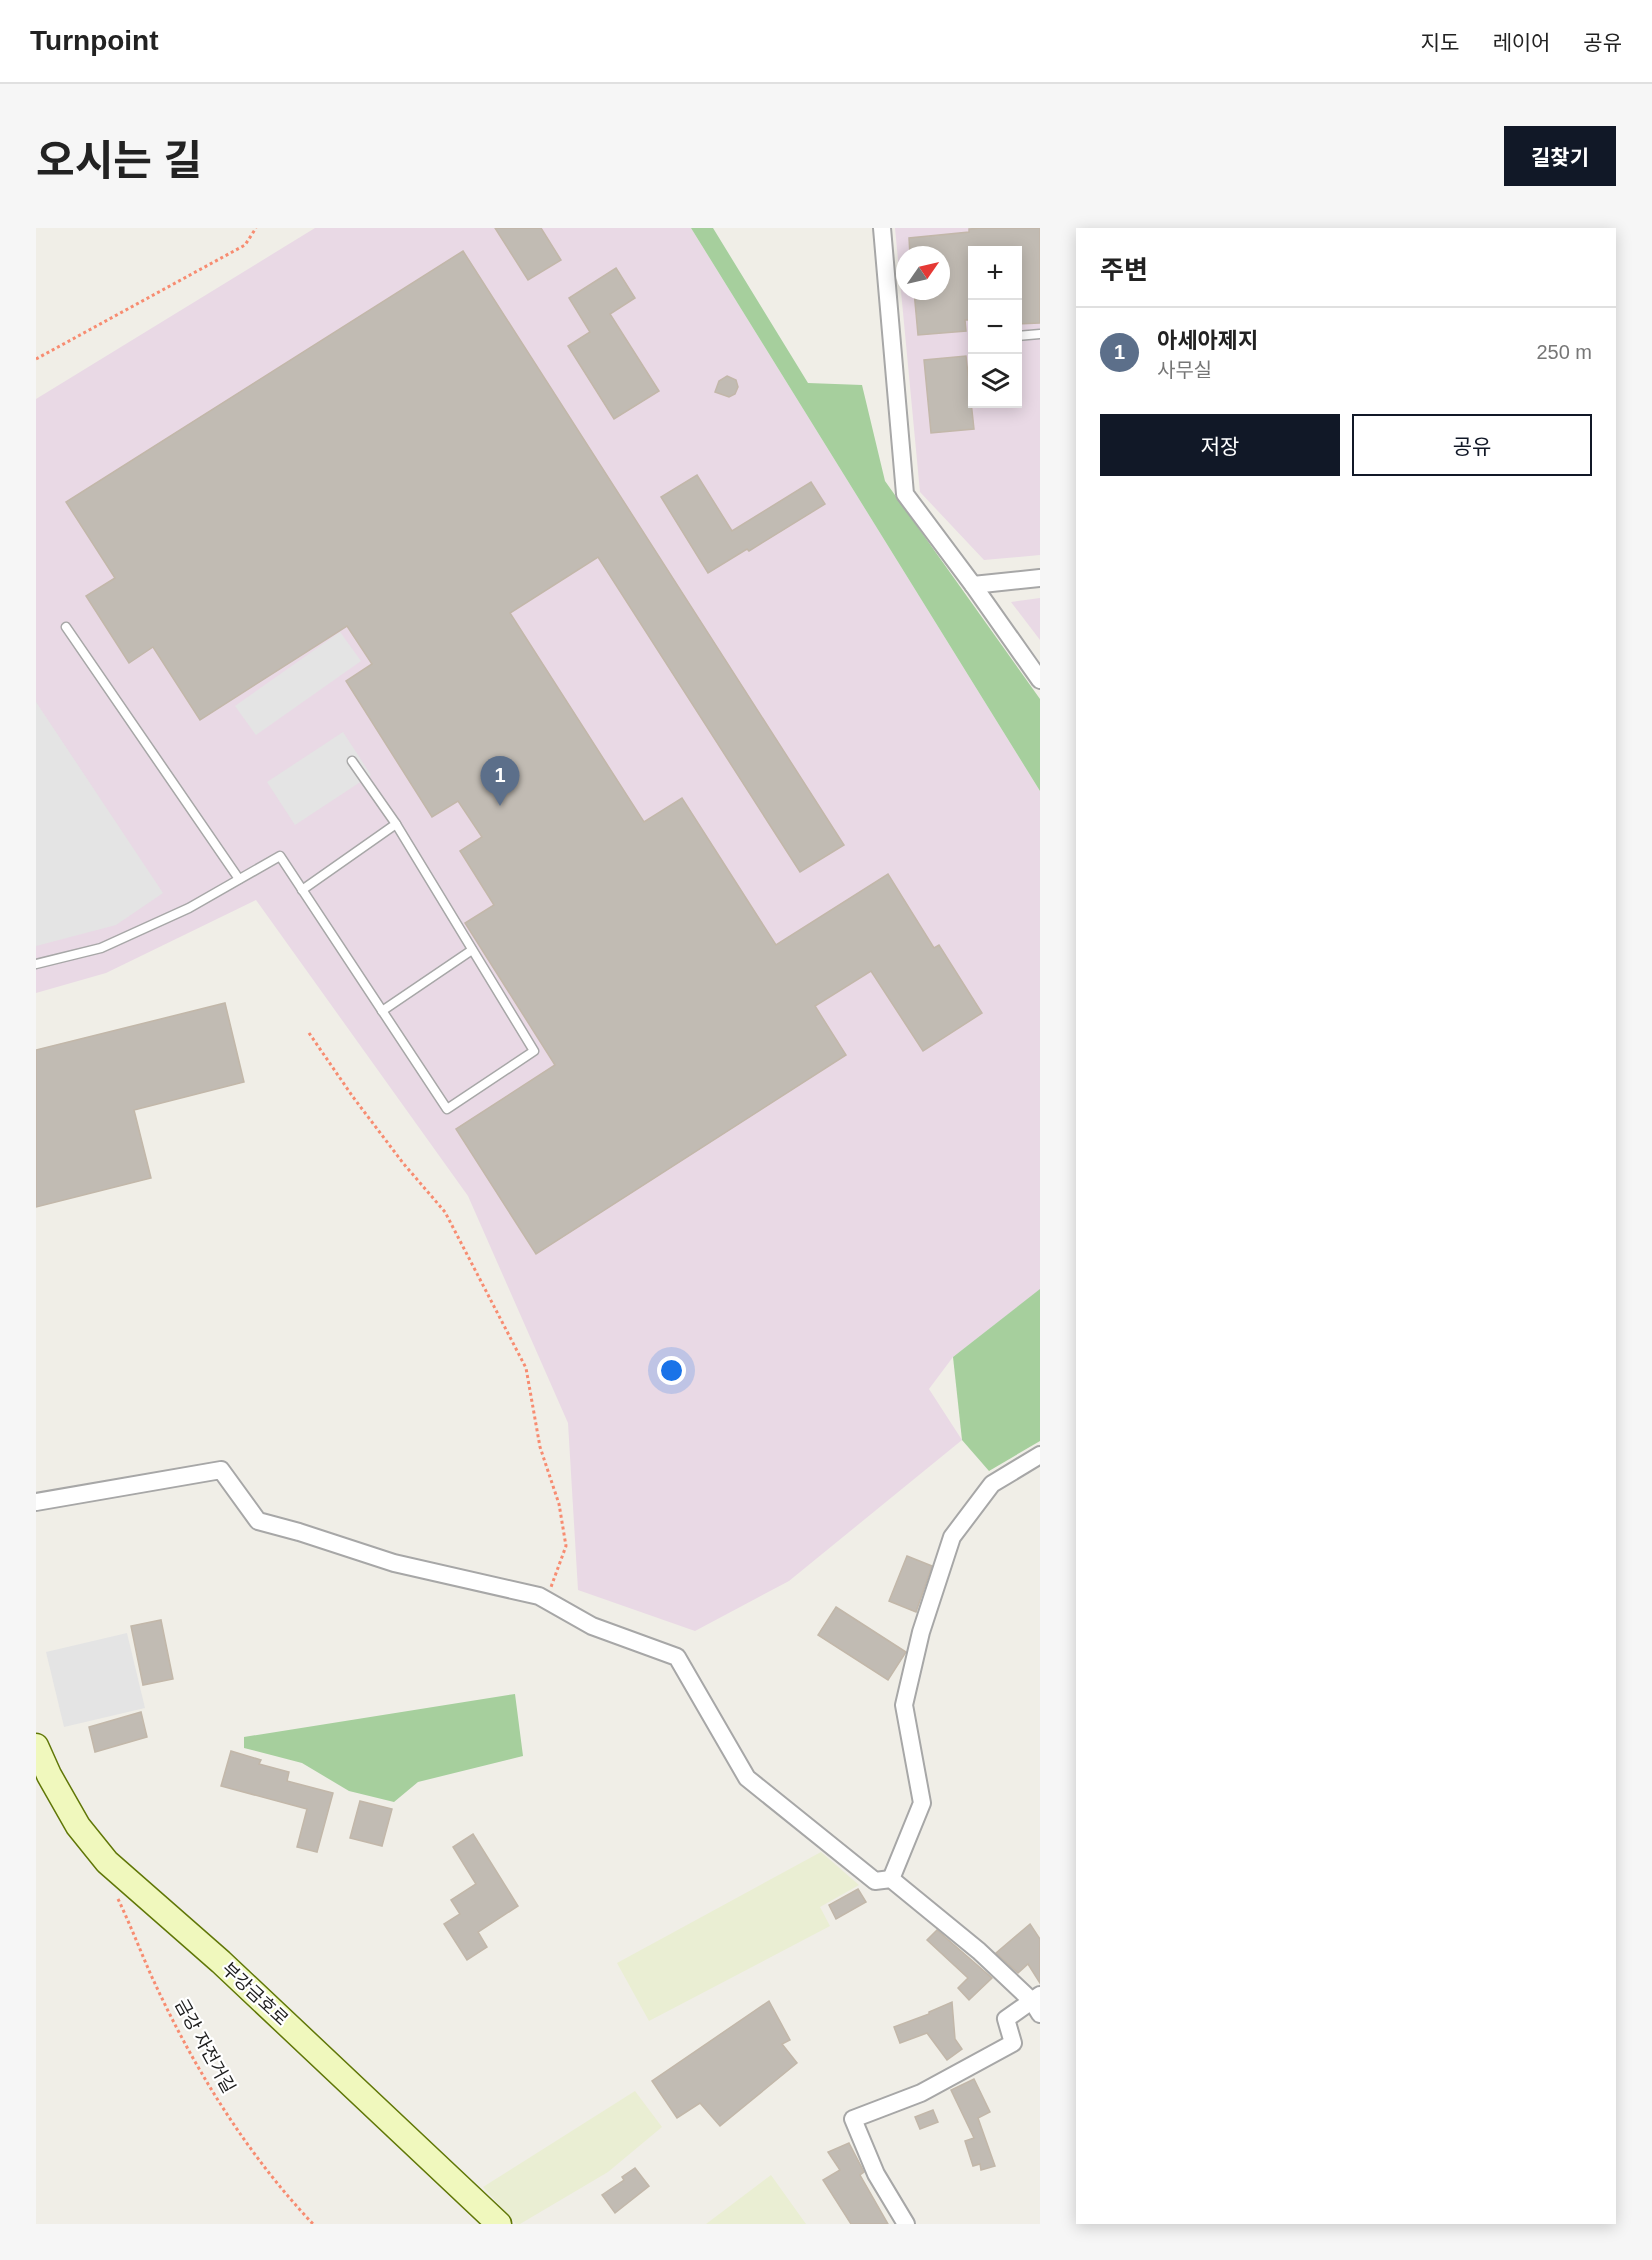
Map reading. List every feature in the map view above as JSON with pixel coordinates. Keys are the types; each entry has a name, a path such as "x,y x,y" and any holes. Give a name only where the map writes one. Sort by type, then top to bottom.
{"street":[{"path":"882,228 905,494 1040,680"},
{"path":"973,585 1040,578"},
{"path":"891,1879 922,1803 904,1705 921,1632 952,1537 992,1484 1040,1455"},
{"path":"36,1502 221,1470 258,1521 394,1563 539,1596 592,1626 677,1657 747,1778 874,1881 891,1879 980,1951 1037,2003 1006,2019 1014,2043 921,2093 854,2119 876,2174 906,2224"},
{"name":"부강금호로","path":"36,1746 49,1775 78,1826 107,1862 221,1962 499,2224"}],"lane":[{"path":"1022,336 1040,334"},
{"path":"66,627 239,879"},
{"path":"36,964 101,948 189,908 279,856 447,1109 534,1051 396,824 352,760"},
{"path":"302,890 396,824"},
{"path":"382,1011 472,950"}],"path":[{"path":"36,359 245,245 256,228"},
{"path":"309,1033 353,1097 403,1163 445,1212 526,1368 540,1447 560,1504 566,1546 546,1600"},
{"name":"금강 자전거길","path":"115,1891 152,1976 187,2045 226,2113 282,2192 313,2224"}],"shaded area":[{"path":"315,228 691,228 1040,791 1040,1290 953,1357 929,1389 962,1440 789,1581 695,1631 578,1590 568,1423 468,1196 256,900 106,973 36,993 36,399"},
{"path":"895,228 1040,228 1040,555 984,560 920,492 902,300 950,300 950,246 897,246"},
{"path":"1040,598 1040,640 1011,602"},
{"path":"340,632 361,661 256,735 235,706"},
{"path":"36,702 163,893 116,925 36,946"},
{"path":"343,732 371,775 295,825 267,782"},
{"path":"127,1633 145,1708 64,1727 46,1652"}],"green space":[{"path":"691,228 713,228 808,383 862,385 885,481 1040,699 1040,791"},
{"path":"1040,1289 1040,1441 989,1471 962,1440 953,1357"},
{"path":"515,1694 523,1756 418,1782 394,1802 349,1791 302,1763 244,1748 244,1737"},
{"path":"821,1852 859,1885 820,1907 830,1926 649,2021 617,1963"},
{"path":"635,2091 662,2127 608,2172 520,2224 516,2224 483,2187"},
{"path":"771,2175 806,2224 706,2224"}],"building":[{"path":"495,228 541,228 561,260 528,280"},
{"path":"1040,228 1040,323 1022,324 1022,246 968,246 966,331 918,335 915,300 950,300 950,246 909,246 909,238 969,232 969,229"},
{"path":"463,251 844,845 800,872 598,557 510,613 644,822 682,798 776,945 888,874 934,948 939,945 982,1013 923,1051 871,971 815,1006 846,1055 536,1254 456,1129 555,1065 465,923 494,905 460,851 482,837 458,801 432,817 346,681 372,664 347,626 200,720 153,647 129,663 86,596 115,578 66,502"},
{"path":"616,268 635,298 610,314 659,391 614,419 568,346 590,332 569,298"},
{"path":"966,356 968,408 972,408 974,429 931,433 924,360"},
{"path":"727,376 736,380 738,387 735,394 729,397 715,392 719,381"},
{"path":"697,475 732,531 811,482 825,504 749,551 747,549 708,573 661,497"},
{"path":"225,1003 244,1082 134,1110 151,1178 36,1207 36,1050"},
{"path":"907,1556 932,1566 916,1612 889,1601"},
{"path":"836,1607 906,1652 888,1680 818,1635"},
{"path":"161,1620 173,1679 143,1685 131,1626"},
{"path":"141,1712 147,1737 95,1752 89,1727"},
{"path":"231,1751 261,1760 259,1764 289,1772 287,1781 333,1793 317,1852 297,1847 307,1809 221,1786"},
{"path":"360,1801 392,1809 382,1846 350,1838"},
{"path":"473,1834 518,1906 478,1932 487,1947 467,1960 444,1924 460,1914 451,1900 476,1884 453,1847"},
{"path":"858,1889 866,1902 836,1919 829,1905"},
{"path":"1030,1924 1040,1939 1040,1983 1028,1964 1018,1973 996,1953"},
{"path":"937,1930 992,1978 969,2000 958,1988 968,1978 927,1940"},
{"path":"769,2001 790,2040 782,2044 797,2063 720,2126 700,2103 677,2118 652,2081"},
{"path":"952,2002 955,2039 962,2049 947,2060 927,2033 900,2043 894,2027 929,2014"},
{"path":"974,2079 990,2112 978,2118 995,2166 981,2170 980,2164 973,2166 965,2141 974,2138 951,2090"},
{"path":"933,2110 938,2122 920,2129 915,2117"},
{"path":"849,2143 864,2172 860,2175 888,2224 851,2224 823,2180 840,2170 828,2152"},
{"path":"635,2168 649,2186 615,2213 602,2195 624,2180 622,2177"}],"place":[{"name":"아세아제지","path":"500,806"}]}
